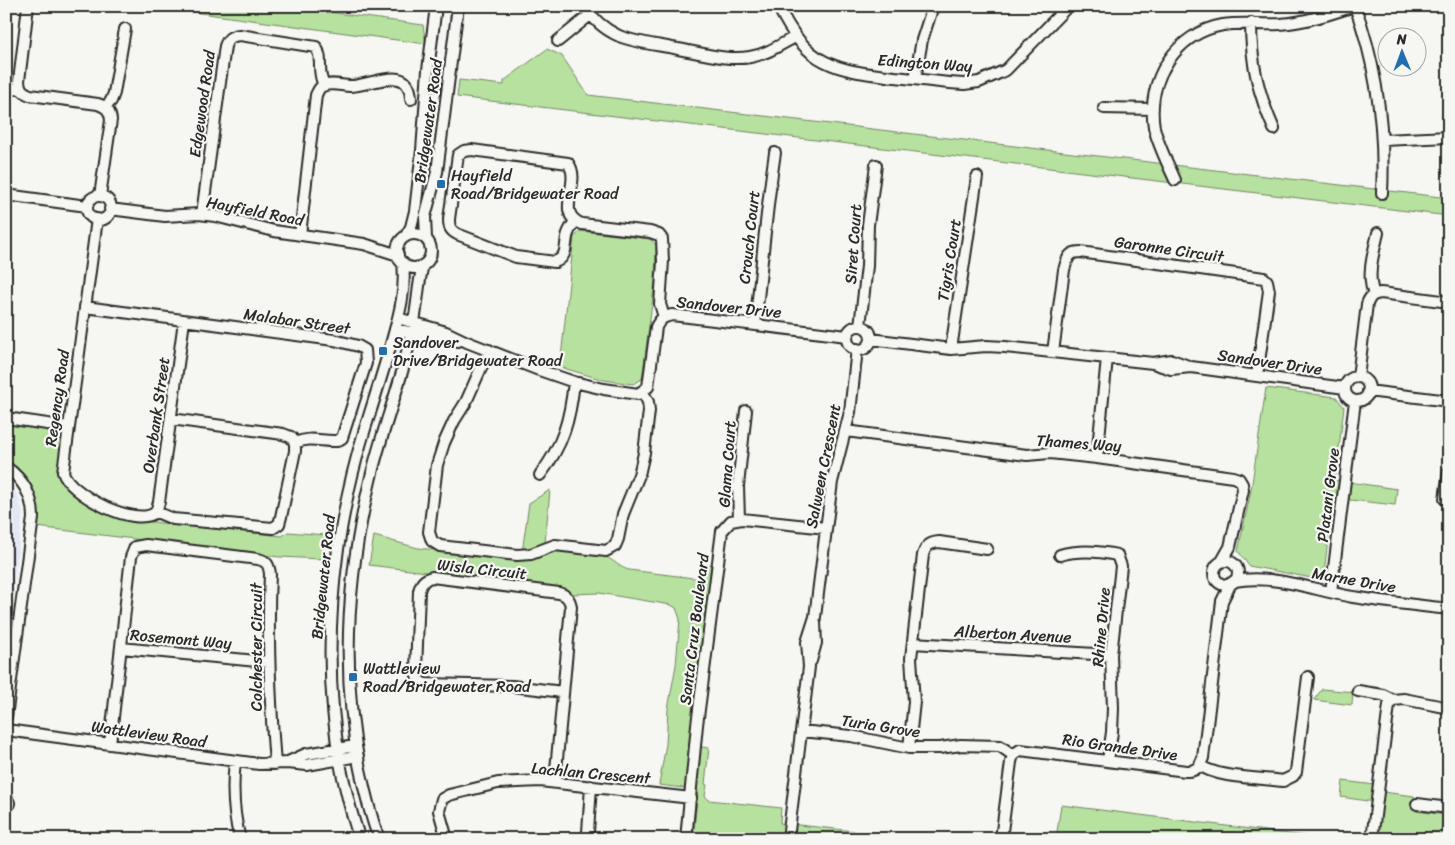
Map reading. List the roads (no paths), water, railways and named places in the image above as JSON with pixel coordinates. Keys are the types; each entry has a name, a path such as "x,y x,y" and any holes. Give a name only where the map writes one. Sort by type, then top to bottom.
{"street":[{"path":"28,6 19,81 20,88 30,96 105,107 110,113 111,120 100,196"},
{"name":"Bridgewater Road","path":"403,238 411,227 414,211 436,6"},
{"name":"Bridgewater Road","path":"426,238 425,217 437,172 458,6"},
{"name":"Edington Way","path":"778,6 795,37 815,55 833,66 859,72 964,84 979,82 1006,70 1068,6"},
{"path":"915,79 922,40 933,6"},
{"path":"1175,180 1158,140 1154,125 1153,99 1159,77 1172,56 1181,46 1194,36 1214,27 1234,24 1296,22 1323,17 1354,6 1373,65 1380,110 1383,140 1382,193"},
{"path":"558,41 587,11 602,26 627,39 724,57 760,55 795,37"},
{"path":"1251,24 1250,46 1254,73 1259,93 1274,129"},
{"path":"105,107 111,101 114,94 125,29"},
{"name":"Edgewood Road","path":"202,214 225,46 228,39 240,35 316,47 320,53 320,78 324,85"},
{"path":"300,235 316,95 319,89 324,85 364,85 404,76 411,92 411,99"},
{"path":"6,91 20,88"},
{"path":"1104,108 1153,109"},
{"path":"1383,140 1432,136 1449,137"},
{"path":"574,221 567,236 564,256 555,262 516,257 457,234 451,230 448,219 458,155 464,151 472,150 568,163 572,168 573,175 569,216 574,221 582,224 650,232 659,235 662,239 663,261 660,304 664,317"},
{"name":"Crouch Court","path":"755,324 764,249 765,222 775,153"},
{"name":"Siret Court","path":"860,326 867,266 868,225 876,165"},
{"name":"Tigris Court","path":"951,349 977,176"},
{"path":"6,195 87,206"},
{"path":"100,196 107,200 110,209 106,216 97,219 90,215 87,206 91,199 100,196"},
{"name":"Hayfield Road","path":"110,209 165,216 202,214 234,220 274,231 364,244 390,243 403,238"},
{"name":"Regency Road","path":"97,219 68,427 63,467 64,474 66,479 94,501 116,511 143,516 151,516 156,512"},
{"path":"1374,294 1370,279 1378,233"},
{"path":"416,234 426,238 431,252 427,262 414,268 400,259 399,244 403,238 416,234"},
{"name":"Hayfield Road","path":"364,244 400,259"},
{"name":"Garonne Circuit","path":"1053,352 1066,264 1071,254 1080,252 1264,278 1268,281 1269,291 1257,376"},
{"name":"Bridgewater Road","path":"360,839 346,789 332,702 331,654 337,554 356,462 398,318 404,285 400,259"},
{"name":"Bridgewater Road","path":"379,839 356,751 349,700 350,608 358,538 377,454 413,327 423,265"},
{"path":"1358,377 1369,298 1374,294 1381,293 1449,302"},
{"name":"Malabar Street","path":"85,307 334,340 354,344 365,350 366,363 342,438 337,441 312,438 295,443"},
{"name":"Sandover Drive","path":"643,392 648,387 650,381 656,327 659,320 664,317 672,315 847,336"},
{"path":"398,318 435,338 467,342 490,350 539,370 574,382 632,393 643,392 648,402 649,410 644,453 639,475 623,514 615,546 606,551 555,545 531,554 517,555 440,546 432,541 429,532 438,465 444,443 454,421 466,402 490,350"},
{"name":"Overbank Street","path":"156,512 159,502 184,321"},
{"path":"860,326 868,330 871,339 867,346 857,350 850,346 847,336 850,329 860,326"},
{"path":"395,329 413,327"},
{"name":"Sandover Drive","path":"871,339 951,349 986,346 1154,363 1172,360 1190,367 1345,388"},
{"name":"Salween Crescent","path":"788,839 809,667 807,642 815,617 832,482 846,431 857,350"},
{"path":"1097,458 1107,358"},
{"path":"1358,377 1365,381 1368,391 1365,398 1355,401 1348,397 1345,388 1348,380 1358,377"},
{"path":"540,475 553,458 568,425 574,382"},
{"path":"1368,391 1449,401"},
{"name":"Platani Grove","path":"1331,592 1355,401"},
{"name":"Glama Court","path":"738,519 738,486 746,411"},
{"path":"6,418 68,427"},
{"path":"156,512 173,519 273,528 279,524 281,518 295,443 291,437 283,434 171,419"},
{"name":"Thames Way","path":"846,431 1027,455 1050,453 1097,458 1239,479 1243,489 1230,547 1222,561"},
{"path":"6,467 16,474 27,489 32,500 34,518 6,717"},
{"path":"1444,498 1449,471"},
{"path":"738,519 826,528"},
{"name":"Santa Cruz Boulevard","path":"686,839 697,724 720,540 724,527 738,519"},
{"path":"909,748 914,702 911,672 913,643 923,555 926,547 932,543 939,542 986,549"},
{"name":"Colchester Circuit","path":"110,744 132,552 135,548 146,545 265,561 269,566 268,662 275,764"},
{"name":"Thames Way","path":"1230,547 1235,565"},
{"name":"Rhine Drive","path":"1060,555 1070,552 1109,553 1116,554 1120,560 1121,566 1111,655 1113,708 1108,761"},
{"path":"1222,561 1235,565 1238,575 1233,582 1224,585 1217,581 1214,575 1214,568 1222,561"},
{"name":"Marne Drive","path":"1235,565 1254,578"},
{"name":"Wisla Circuit","path":"555,782 571,607 570,601 565,595 432,577 426,579 421,584 419,591 416,670 416,677 420,682 426,684 512,686 563,692"},
{"name":"Marne Drive","path":"1233,582 1254,578 1285,582 1331,592 1449,610"},
{"name":"Rio Grande Drive","path":"1013,755 1020,750 1028,750 1190,772 1195,770 1203,758 1222,601 1217,581"},
{"name":"Rio Grande Drive","path":"1222,601 1233,582"},
{"name":"Alberton Avenue","path":"913,643 1111,655"},
{"name":"Rosemont Way","path":"120,648 268,662"},
{"path":"1200,765 1216,773 1283,781 1293,776 1296,772 1308,677"},
{"path":"1358,691 1383,695 1393,700 1404,699 1449,708"},
{"path":"1372,839 1388,711 1389,705 1393,700"},
{"name":"Wattleview Road","path":"6,730 235,761 275,764 307,764 356,751"},
{"name":"Turia Grove","path":"801,731 851,736 909,748 940,748 961,745 996,746 1004,748 1013,755"},
{"path":"1002,839 1013,755"},
{"path":"235,761 232,791 240,839"},
{"name":"Lachlan Crescent","path":"447,839 439,811 440,802 445,797 498,783 526,781 555,782 691,798"},
{"path":"586,839 591,786"},
{"path":"6,798 8,803 6,811"},
{"path":"1422,807 1449,808"},
{"path":"1447,839 1449,822"}],"place":[{"name":"Hayfield Road/Bridgewater Road","path":"441,184"},
{"name":"Sandover Drive/Bridgewater Road","path":"383,351"},
{"name":"Wattleview Road/Bridgewater Road","path":"353,677"}]}
